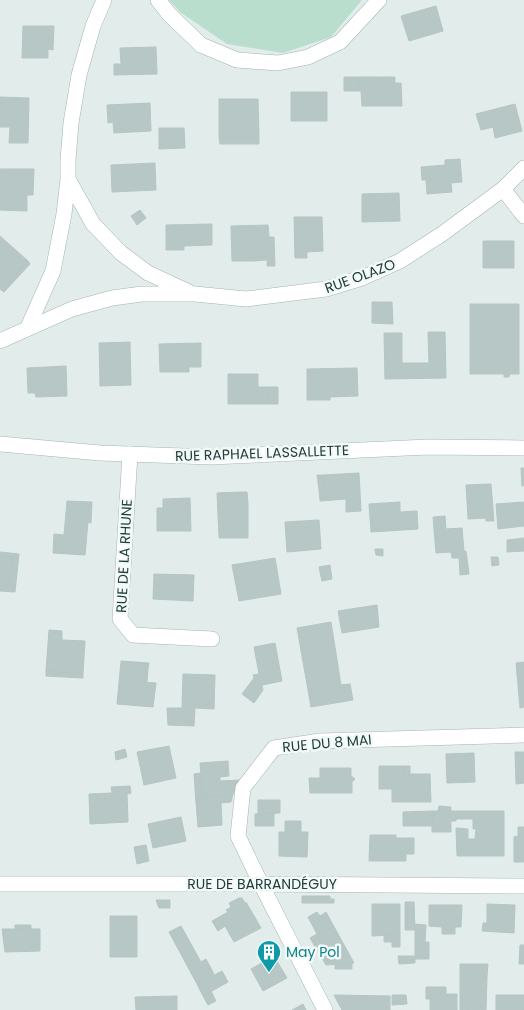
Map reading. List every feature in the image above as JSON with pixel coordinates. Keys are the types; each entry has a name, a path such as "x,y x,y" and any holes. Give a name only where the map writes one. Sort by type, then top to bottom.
{"street":[{"path":"28,327 53,271 64,214 68,179 69,142 79,75 93,26 104,0"},
{"path":"158,0 169,14 201,46 237,60 278,63 308,57 340,42 379,0"},
{"name":"RUE OLAZO","path":"195,294 246,299 326,289 362,278 400,262 442,234 502,190 524,168"},
{"path":"68,179 93,224 121,253 148,273 195,294"},
{"path":"502,190 524,216"},
{"path":"0,341 72,309 112,298 142,294 195,294"},
{"name":"RUE RAPHAEL LASSALLETTE","path":"0,444 130,454 211,457 428,447 524,448"},
{"name":"RUE DE LA RHUNE","path":"130,454 120,619 133,635 212,639"},
{"name":"RUE DU 8 MAI","path":"325,1010 238,836 242,788 274,748 320,741 524,735"},
{"name":"RUE DE BARRANDÉGUY","path":"0,884 524,886"}],"green space":[{"path":"169,0 362,0 331,37 283,53 227,44 180,12"}],"building":[{"path":"436,6 443,31 409,41 401,16"},
{"path":"23,26 54,26 53,50 48,49 48,58 22,58"},
{"path":"156,47 157,74 114,75 114,64 121,64 120,48"},
{"path":"344,77 358,77 358,91 344,91"},
{"path":"358,77 382,77 382,83 401,83 402,106 362,106 361,91 358,91"},
{"path":"382,77 395,77 395,83 382,83"},
{"path":"291,92 327,92 327,121 291,121"},
{"path":"0,97 29,98 28,143 9,143 10,127 0,127"},
{"path":"219,99 258,99 259,137 219,137"},
{"path":"150,103 151,131 114,133 113,122 108,123 107,105"},
{"path":"515,104 522,131 495,138 493,127 481,130 476,114"},
{"path":"159,128 184,128 185,148 159,149"},
{"path":"219,137 259,137 259,144 220,144"},
{"path":"460,159 462,182 451,183 452,192 427,194 426,180 422,180 421,167 445,165 445,160"},
{"path":"155,163 156,190 112,192 111,165"},
{"path":"0,169 34,169 33,195 27,195 27,211 0,210"},
{"path":"399,193 400,221 362,222 362,194"},
{"path":"140,210 146,218 137,225 131,216"},
{"path":"294,217 322,217 323,251 307,252 307,258 295,258"},
{"path":"212,224 212,245 184,246 184,250 166,250 166,225"},
{"path":"268,225 269,237 274,237 275,266 267,266 267,256 253,257 254,261 232,261 231,226"},
{"path":"0,236 28,261 1,290 0,288"},
{"path":"483,241 514,241 514,268 483,268"},
{"path":"267,256 266,260 254,261 253,257"},
{"path":"28,261 30,264 4,292 1,290"},
{"path":"372,302 392,302 393,324 372,323"},
{"path":"470,304 519,304 519,374 510,374 509,377 504,377 504,374 470,374"},
{"path":"428,332 445,332 446,378 385,379 384,333 402,333 402,363 429,363"},
{"path":"130,342 131,385 100,386 99,343"},
{"path":"201,343 201,367 189,367 189,372 160,372 159,344"},
{"path":"66,366 67,396 36,397 35,393 28,393 27,368"},
{"path":"357,368 358,396 330,397 330,400 307,400 307,369"},
{"path":"228,374 258,374 258,387 268,387 268,404 228,404"},
{"path":"268,387 278,387 278,404 268,404"},
{"path":"521,468 524,468 524,486 522,486"},
{"path":"359,473 361,511 346,512 346,499 320,501 319,489 325,488 324,475"},
{"path":"317,475 324,475 325,488 319,489"},
{"path":"491,484 494,521 486,521 486,518 468,519 466,485"},
{"path":"242,492 243,504 248,504 248,538 219,538 217,493"},
{"path":"242,492 247,492 248,504 243,504"},
{"path":"190,498 191,531 157,531 157,514 163,514 163,499"},
{"path":"67,501 92,502 91,523 88,522 85,555 53,553 54,534 64,535"},
{"path":"400,502 400,512 417,511 418,529 371,532 369,504"},
{"path":"524,502 524,526 498,529 496,504"},
{"path":"157,508 163,508 163,514 157,514"},
{"path":"445,516 446,529 462,528 469,574 460,575 459,558 452,558 451,552 436,553 433,517"},
{"path":"319,520 321,549 287,552 285,522"},
{"path":"524,538 524,551 507,552 507,540"},
{"path":"375,549 383,549 383,556 376,555"},
{"path":"0,552 19,554 15,592 0,591 0,586 9,586 12,557 0,557"},
{"path":"0,557 12,557 9,586 0,586"},
{"path":"491,557 498,557 499,565 492,566"},
{"path":"275,558 281,594 239,601 232,565"},
{"path":"330,565 332,579 322,581 319,567"},
{"path":"154,574 194,575 193,601 153,599"},
{"path":"377,605 379,627 342,633 338,611"},
{"path":"331,622 341,685 350,684 353,700 311,707 297,628"},
{"path":"49,630 62,631 62,640 85,641 83,673 46,671"},
{"path":"275,643 282,681 262,685 263,690 254,703 242,694 254,678 253,675 259,674 254,647"},
{"path":"121,661 149,663 148,669 145,668 144,682 156,683 153,707 117,704"},
{"path":"524,662 524,707 520,708 516,663"},
{"path":"145,668 148,669 147,682 144,682"},
{"path":"46,671 83,673 83,678 46,676"},
{"path":"183,674 215,675 214,709 195,708 194,726 168,725 167,708 182,708"},
{"path":"169,746 176,778 144,785 137,752"},
{"path":"125,749 127,757 116,760 115,752"},
{"path":"515,752 524,752 524,783 516,784"},
{"path":"474,753 475,782 447,783 446,754"},
{"path":"228,761 229,776 220,777 220,781 240,780 233,794 203,797 200,763"},
{"path":"379,766 404,766 404,774 430,774 431,802 392,802 392,789 379,789"},
{"path":"404,766 410,766 410,774 404,774"},
{"path":"320,768 351,768 351,776 355,779 352,782 352,793 310,793 309,778 320,778"},
{"path":"201,773 203,802 196,803 194,774"},
{"path":"130,786 131,793 127,794 128,822 90,824 89,794 112,793 111,787"},
{"path":"233,794 231,802 221,803 222,825 198,827 196,803 203,802 203,797"},
{"path":"258,800 280,800 280,813 258,814"},
{"path":"439,806 451,807 451,811 438,811"},
{"path":"432,811 432,826 403,826 403,812"},
{"path":"432,811 504,811 504,856 457,856 456,828 468,829 468,839 475,839 476,829 473,829 473,819 456,819 456,821 451,821 451,832 432,832"},
{"path":"274,813 274,826 255,826 255,814"},
{"path":"181,817 186,841 153,848 148,824"},
{"path":"285,821 301,821 301,832 308,832 307,857 279,856 279,832 285,832"},
{"path":"518,827 524,827 524,862 514,862 514,837 518,836"},
{"path":"370,835 396,835 396,838 414,838 414,854 406,854 406,861 369,861"},
{"path":"146,845 149,861 137,864 134,847"},
{"path":"302,896 330,896 330,899 334,899 334,903 302,903"},
{"path":"239,898 246,902 261,928 234,942 225,926 218,931 212,921 228,912 226,910 231,907 229,903"},
{"path":"156,900 170,900 170,908 159,908"},
{"path":"405,902 414,902 415,930 405,930"},
{"path":"372,904 400,904 400,947 392,947 392,935 372,936"},
{"path":"487,904 515,905 514,933 482,931 483,923 487,923"},
{"path":"429,905 462,905 461,927 455,927 455,934 442,934 442,927 429,926"},
{"path":"317,912 320,916 326,912 354,963 326,965 310,938 317,934 308,917"},
{"path":"110,916 137,916 137,957 110,957"},
{"path":"415,924 426,925 425,942 429,942 429,959 415,959"},
{"path":"15,925 31,925 31,929 15,929"},
{"path":"181,926 201,962 206,959 214,974 197,984 169,932"},
{"path":"2,929 40,929 40,951 5,952"},
{"path":"384,935 392,935 392,942 384,942"},
{"path":"520,945 524,945 524,964 519,964"},
{"name":"May Pol","path":"274,956 287,978 263,991 251,969"},
{"path":"398,956 415,956 415,963 399,964"},
{"path":"352,963 352,969 335,969 335,964"},
{"path":"460,964 474,964 474,976 487,977 486,1010 467,1010 468,1003 460,1003"},
{"path":"474,964 488,964 487,977 474,976"},
{"path":"222,971 228,982 203,996 197,984"},
{"path":"426,987 446,987 446,994 457,994 457,1010 430,1010 430,999 426,999"},
{"path":"211,991 216,1001 208,1005 203,996"},
{"path":"334,995 390,996 390,1010 342,1010"},
{"path":"392,995 406,995 407,1004 392,1005"},
{"path":"496,995 524,995 524,1010 496,1010"},
{"path":"177,996 177,1010 136,1010 135,997"},
{"path":"460,1003 468,1003 467,1010 460,1010"},
{"path":"303,1004 306,1010 292,1010"}],"place":[{"name":"May Pol","path":"269,973"}]}
